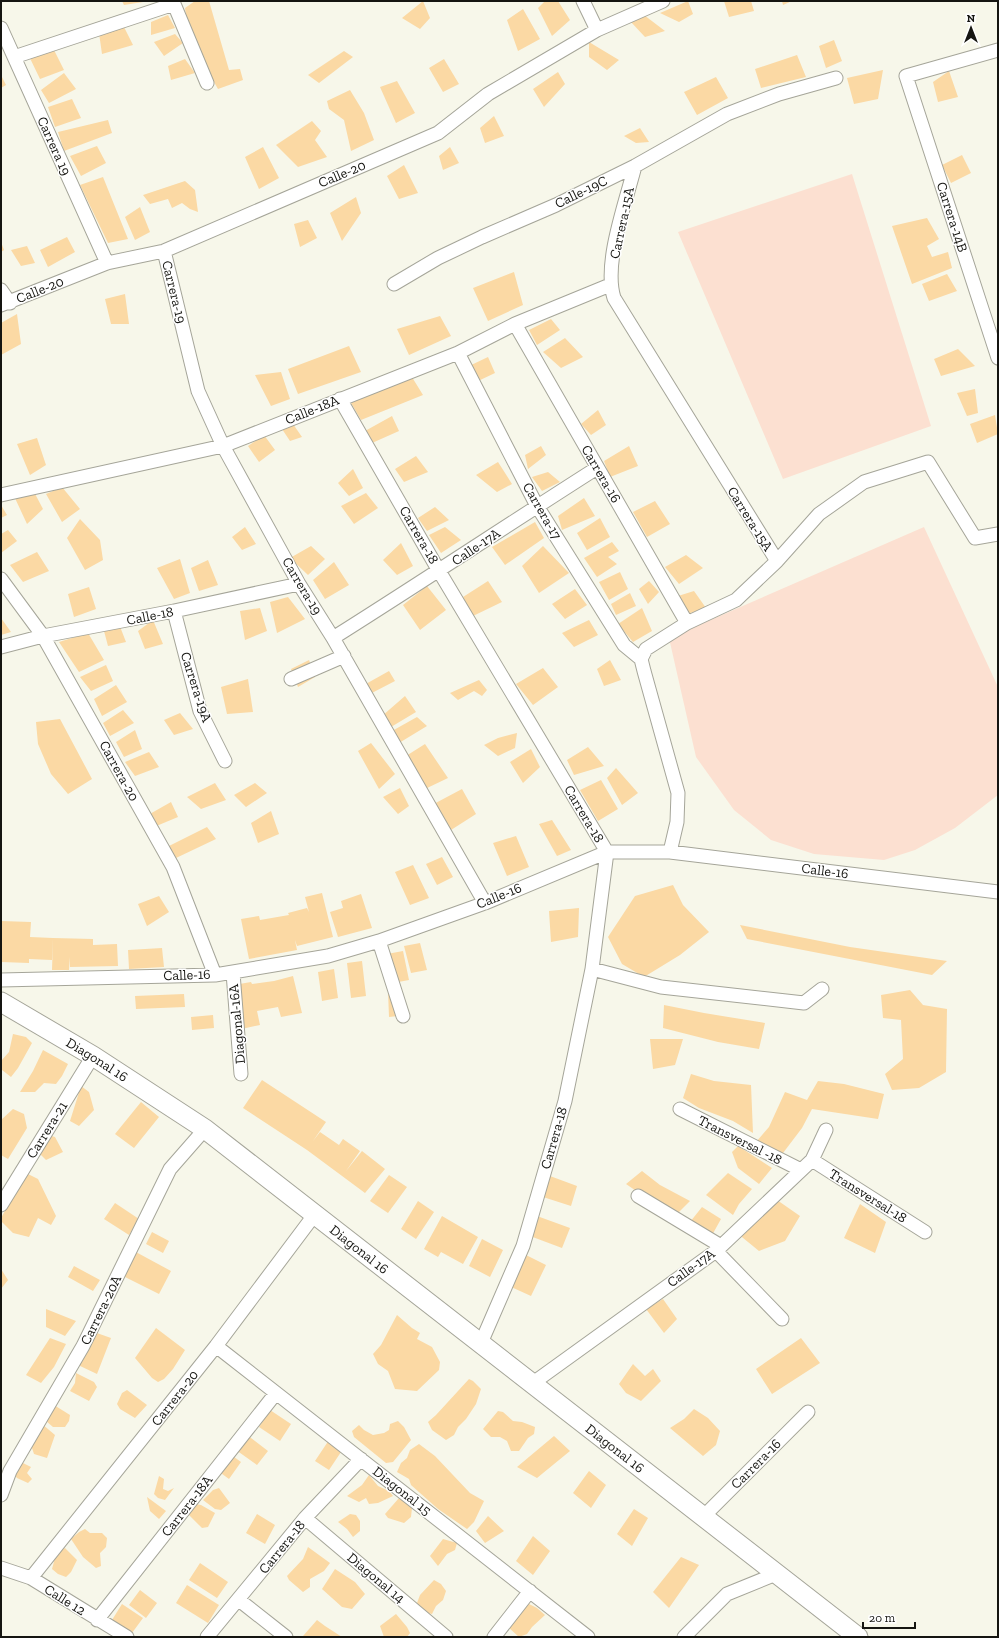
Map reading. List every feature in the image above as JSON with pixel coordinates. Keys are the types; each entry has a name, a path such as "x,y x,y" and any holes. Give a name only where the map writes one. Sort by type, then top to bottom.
{"street":[{"path":"583,1 597,30"},
{"name":"Calle-20","path":"6,304 107,263 164,251 438,133 488,94 597,30 663,1"},
{"path":"14,57 174,4 207,83"},
{"name":"Carrera 19","path":"1,28 107,263"},
{"name":"Carrera-14B","path":"998,50 906,76 998,358"},
{"name":"Calle-19C","path":"394,284 438,258 556,205 634,166 727,114 779,94 836,78"},
{"name":"Carrera-15A","path":"634,166 614,248 610,285 614,298 777,561 736,600 687,623 646,649 641,659"},
{"name":"Carrera-19","path":"164,251 198,391 223,446 299,584 344,656 485,902"},
{"name":"Calle-18A","path":"1,495 223,446 458,353 515,324 610,285"},
{"path":"1,290 6,304"},
{"name":"Carrera-16","path":"515,324 687,623"},
{"name":"Carrera-17","path":"458,353 537,506 624,645 641,659"},
{"name":"Carrera-18","path":"340,399 439,571 607,852 592,969 565,1101 523,1246 481,1343"},
{"path":"777,561 819,514 864,482 928,462 975,538 998,534"},
{"name":"Calle-17A","path":"333,638 597,468"},
{"name":"Carrera-20","path":"1,578 43,636 173,867 216,975"},
{"name":"Calle-18","path":"1,647 43,636 174,611 299,584"},
{"name":"Carrera-19A","path":"174,611 200,711 225,761"},
{"path":"291,679 344,656"},
{"path":"641,659 678,793 677,822 670,852"},
{"name":"Calle-16","path":"1,980 216,975 328,956 379,941 485,902 607,852 670,852 998,892"},
{"path":"379,941 403,1016"},
{"path":"592,969 661,987 804,1003 822,989"},
{"name":"Diagonal-16A","path":"233,973 241,1074"},
{"name":"Diagonal 16","path":"1,1002 94,1056 205,1129 858,1637"},
{"name":"Carrera-21","path":"1,1205 94,1056"},
{"name":"Transversal -18","path":"680,1109 801,1170"},
{"name":"Carrera-20A","path":"1,1495 10,1471 83,1346 170,1169 205,1129"},
{"name":"Calle-17A","path":"533,1383 718,1248 812,1160 826,1130"},
{"name":"Transversal-18","path":"812,1160 925,1232"},
{"path":"638,1196 718,1248 782,1319"},
{"name":"Carrera-20","path":"31,1578 216,1346 315,1214"},
{"name":"Diagonal 15","path":"216,1346 588,1637"},
{"name":"Carrera-18A","path":"97,1620 276,1393"},
{"name":"Carrera-16","path":"704,1516 808,1412"},
{"name":"Carrera-18","path":"207,1637 305,1518 361,1459"},
{"name":"Diagonal 14","path":"305,1518 446,1637"},
{"name":"Calle 12","path":"1,1568 31,1578 97,1620 127,1637"},
{"path":"684,1637 727,1594 776,1574"},
{"path":"494,1637 530,1591"},
{"path":"239,1600 286,1637"}],"shaded area":[{"path":"852,174 931,426 783,479 678,232"},
{"path":"924,527 998,687 998,795 955,828 915,850 884,860 814,854 771,840 734,810 696,757 669,638"}],"building":[{"path":"122,1 143,1 143,2 124,5"},
{"path":"195,1 209,1 229,70 240,69 243,80 218,89 189,38 185,8"},
{"path":"423,1 430,18 420,29 402,18"},
{"path":"545,1 558,1 570,20 552,36 538,8"},
{"path":"688,1 693,14 679,22 660,13"},
{"path":"724,1 751,1 754,11 729,17"},
{"path":"782,1 792,1 783,5"},
{"path":"523,9 540,39 518,51 507,20"},
{"path":"168,15 175,28 151,35 151,22"},
{"path":"644,15 665,31 645,37 630,21"},
{"path":"122,23 133,45 102,54 99,33"},
{"path":"175,34 183,43 164,56 154,42"},
{"path":"49,40 64,70 40,79 26,50"},
{"path":"834,40 842,61 826,68 819,46"},
{"path":"589,42 619,60 607,70 589,57"},
{"path":"344,51 353,57 319,83 308,75"},
{"path":"797,55 806,77 761,88 755,69"},
{"path":"185,59 195,73 171,80 168,66"},
{"path":"444,59 459,84 443,92 429,68"},
{"path":"883,70 878,99 854,104 847,78"},
{"path":"949,71 958,97 938,102 933,82"},
{"path":"558,72 565,84 544,107 533,89"},
{"path":"64,73 76,89 49,103 41,90"},
{"path":"1,75 6,85 1,88"},
{"path":"716,77 728,98 697,115 684,92"},
{"path":"397,81 415,113 396,123 380,87"},
{"path":"350,90 364,113 374,140 351,151 344,120 329,109 327,101"},
{"path":"72,99 81,118 55,127 48,107"},
{"path":"494,116 504,136 485,143 480,128"},
{"path":"108,120 112,133 64,151 58,132"},
{"path":"312,121 321,131 315,140 327,157 298,167 276,145"},
{"path":"640,128 649,142 636,143 624,136"},
{"path":"97,146 106,163 81,176 70,156"},
{"path":"263,147 279,178 259,189 245,157"},
{"path":"450,147 459,163 443,170 439,156"},
{"path":"962,155 971,173 951,183 942,165"},
{"path":"404,165 418,193 399,199 387,176"},
{"path":"103,177 128,239 108,243 80,185"},
{"path":"185,181 195,190 198,212 190,209 182,203 172,208 168,199 150,204 143,195"},
{"path":"356,197 361,213 342,241 330,213"},
{"path":"140,207 150,232 135,240 125,217"},
{"path":"927,218 939,239 927,246 932,257 948,252 952,268 912,284 892,226"},
{"path":"308,220 317,238 300,247 294,224"},
{"path":"67,237 75,252 48,267 40,250"},
{"path":"1,242 4,250 1,252"},
{"path":"27,246 35,263 21,266 11,250"},
{"path":"514,272 523,305 488,321 473,288"},
{"path":"947,274 957,291 929,301 922,284"},
{"path":"125,294 129,324 111,324 105,299"},
{"path":"17,314 21,344 1,355 1,323"},
{"path":"440,316 451,336 409,355 397,329"},
{"path":"551,319 560,330 537,345 529,330"},
{"path":"565,338 583,357 561,368 543,352"},
{"path":"349,346 361,372 298,394 288,369"},
{"path":"958,349 975,366 941,376 934,359"},
{"path":"488,357 495,373 476,382 467,367"},
{"path":"407,369 423,395 361,420 347,396"},
{"path":"281,372 290,399 271,406 255,375"},
{"path":"975,389 978,413 967,416 957,393"},
{"path":"598,410 606,425 591,435 581,424"},
{"path":"995,415 998,434 977,443 970,424"},
{"path":"392,416 399,431 372,443 365,431"},
{"path":"293,424 302,437 290,441 282,429"},
{"path":"264,435 275,450 259,462 248,446"},
{"path":"37,438 46,465 30,475 17,444"},
{"path":"541,446 546,455 528,469 525,455"},
{"path":"629,446 638,466 610,477 604,461"},
{"path":"416,456 428,472 404,482 395,469"},
{"path":"498,462 512,484 497,492 476,475"},
{"path":"353,469 363,488 349,496 338,483"},
{"path":"548,472 560,482 542,491 532,477"},
{"path":"62,487 80,509 62,522 46,494"},
{"path":"33,490 43,509 27,524 14,496"},
{"path":"366,493 378,508 354,524 341,506"},
{"path":"584,498 595,516 562,530 558,516"},
{"path":"655,501 670,524 647,537 633,512"},
{"path":"1,505 7,515 1,518"},
{"path":"435,507 449,520 427,531 418,518"},
{"path":"600,518 610,537 587,550 577,533"},
{"path":"80,519 100,540 103,560 85,570 67,538"},
{"path":"535,522 544,538 505,565 492,547"},
{"path":"245,527 256,544 242,550 232,537"},
{"path":"445,527 461,540 441,553 429,535"},
{"path":"8,530 17,541 1,553 1,534"},
{"path":"612,542 619,551 608,557 617,564 597,577 584,558"},
{"path":"401,543 413,566 397,575 383,560"},
{"path":"311,546 325,559 308,575 290,558"},
{"path":"543,546 569,573 539,593 522,566"},
{"path":"37,552 49,571 23,582 10,565"},
{"path":"686,555 703,568 679,584 665,567"},
{"path":"180,559 190,593 174,599 157,568"},
{"path":"208,560 218,585 199,591 191,568"},
{"path":"334,562 349,585 325,599 313,580"},
{"path":"620,572 628,589 609,600 599,582"},
{"path":"488,581 502,602 473,616 463,597"},
{"path":"649,581 659,592 648,604 639,589"},
{"path":"427,586 446,610 420,630 403,605"},
{"path":"89,587 96,609 74,617 68,594"},
{"path":"575,589 587,605 565,619 552,604"},
{"path":"694,591 706,608 687,614 678,596"},
{"path":"630,593 636,606 616,615 611,604"},
{"path":"288,597 305,619 277,633 270,602"},
{"path":"260,608 267,631 245,640 240,611"},
{"path":"642,608 652,631 633,642 618,624"},
{"path":"1,618 11,632 1,635"},
{"path":"153,620 163,644 145,649 138,631"},
{"path":"589,620 598,635 574,647 562,633"},
{"path":"119,624 126,642 108,646 104,631"},
{"path":"88,633 104,660 79,672 59,642"},
{"path":"309,660 315,677 298,687 291,669"},
{"path":"610,660 621,680 604,686 597,669"},
{"path":"106,665 113,681 91,691 80,677"},
{"path":"543,668 558,687 533,705 516,684"},
{"path":"389,671 395,681 368,695 364,685"},
{"path":"248,679 253,712 227,714 221,687"},
{"path":"479,680 487,690 482,696 474,691 458,700 450,693"},
{"path":"116,685 127,702 102,716 94,699"},
{"path":"405,696 416,712 391,727 382,716"},
{"path":"123,710 134,723 110,736 103,723"},
{"path":"180,713 193,729 174,735 164,720"},
{"path":"417,717 427,726 399,743 392,731"},
{"path":"60,719 92,779 68,794 51,774 38,744 36,722"},
{"path":"135,730 142,749 124,757 116,742"},
{"path":"517,733 515,748 498,756 484,745 498,738"},
{"path":"371,743 395,774 379,789 358,751"},
{"path":"425,744 448,778 425,789 406,756"},
{"path":"588,747 604,766 574,775 567,760"},
{"path":"531,749 540,767 523,783 510,762"},
{"path":"149,752 159,767 135,776 125,762"},
{"path":"616,768 638,793 622,805 607,778"},
{"path":"601,780 618,809 598,821 580,790"},
{"path":"215,783 226,800 201,809 187,797"},
{"path":"255,783 267,793 246,807 234,795"},
{"path":"400,788 409,806 398,814 383,797"},
{"path":"462,789 476,814 451,830 430,806"},
{"path":"171,802 178,817 154,827 148,815"},
{"path":"271,811 279,834 258,843 251,823"},
{"path":"552,820 571,850 557,856 539,824"},
{"path":"207,827 216,839 176,858 169,846"},
{"path":"516,836 529,867 507,876 493,843"},
{"path":"442,857 453,877 437,885 426,864"},
{"path":"413,865 429,898 410,905 395,872"},
{"path":"673,885 683,905 709,932 680,955 644,977 622,964 608,937 635,896"},
{"path":"322,893 333,937 297,946 295,940 297,950 249,959 241,919 259,916 260,920 289,915 288,913 307,908 309,912 305,897"},
{"path":"361,894 372,928 338,937 330,912 343,908 341,901"},
{"path":"159,896 169,912 147,926 138,904"},
{"path":"579,908 578,937 551,942 549,911"},
{"path":"1,921 31,922 30,937 53,938 52,960 29,959 29,963 1,962"},
{"path":"740,925 850,947 947,961 932,975 747,939"},
{"path":"53,938 93,939 93,945 117,944 118,966 70,967 70,957 69,970 52,970"},
{"path":"420,943 427,970 411,973 404,946"},
{"path":"162,948 164,967 129,969 128,950"},
{"path":"403,951 409,980 393,983 387,954"},
{"path":"362,961 366,996 351,998 347,963"},
{"path":"334,969 338,998 322,1001 318,972"},
{"path":"293,976 302,1013 281,1017 278,1007 257,1011 260,1025 237,1030 228,986 251,982 252,984 274,981"},
{"path":"910,990 923,1005 947,1009 946,1072 919,1088 892,1090 885,1074 903,1059 901,1020 883,1018 881,995"},
{"path":"388,991 397,991 398,1016 389,1017"},
{"path":"184,994 185,1007 136,1009 135,996"},
{"path":"664,1005 765,1023 759,1049 718,1042 663,1028"},
{"path":"213,1015 214,1028 192,1030 191,1017"},
{"path":"13,1034 26,1037 32,1043 18,1068 11,1077 2,1070 1,1061 9,1052"},
{"path":"650,1039 683,1039 675,1065 653,1069"},
{"path":"43,1050 68,1064 62,1076 56,1084 44,1083 35,1092 20,1092 33,1071"},
{"path":"691,1074 714,1081 751,1085 753,1133 733,1121 699,1108 683,1098"},
{"path":"262,1080 326,1122 313,1141 320,1132 339,1145 343,1139 360,1151 346,1171 362,1151 385,1169 365,1193 307,1150 243,1108"},
{"path":"818,1081 844,1084 884,1094 878,1119 812,1109 802,1128 780,1157 756,1142 769,1127 785,1092 807,1100"},
{"path":"81,1086 89,1092 94,1110 79,1126 70,1121"},
{"path":"141,1102 159,1117 134,1148 115,1134"},
{"path":"13,1109 24,1114 27,1128 8,1159 1,1155 1,1120"},
{"path":"48,1135 55,1137 63,1152 46,1160 38,1152"},
{"path":"738,1146 772,1168 759,1184 738,1168 732,1152"},
{"path":"642,1171 660,1185 690,1201 674,1217 626,1184"},
{"path":"26,1173 38,1179 56,1216 51,1225 38,1218 29,1237 13,1233 1,1221 1,1218"},
{"path":"728,1173 752,1189 739,1204 733,1215 706,1195"},
{"path":"389,1175 407,1187 388,1213 370,1201"},
{"path":"550,1176 577,1186 571,1206 543,1197"},
{"path":"777,1200 800,1216 785,1241 759,1251 737,1233"},
{"path":"418,1201 434,1212 416,1239 401,1229"},
{"path":"115,1203 139,1219 129,1235 104,1219"},
{"path":"860,1204 886,1222 875,1253 844,1238"},
{"path":"702,1207 721,1219 711,1237 690,1222"},
{"path":"442,1216 478,1237 463,1264 441,1252 438,1257 424,1249"},
{"path":"537,1216 570,1228 562,1248 530,1236"},
{"path":"152,1232 169,1241 163,1253 146,1244"},
{"path":"482,1239 503,1250 490,1277 469,1266"},
{"path":"134,1251 171,1271 159,1294 121,1275"},
{"path":"524,1254 546,1265 531,1296 509,1286"},
{"path":"74,1266 100,1280 93,1291 68,1277"},
{"path":"1,1269 8,1280 1,1289"},
{"path":"663,1299 677,1319 664,1333 646,1309"},
{"path":"46,1309 76,1321 65,1336 46,1327"},
{"path":"397,1315 420,1333 417,1339 432,1347 440,1362 439,1370 417,1391 395,1389 388,1371 378,1364 373,1354 381,1345"},
{"path":"156,1328 185,1350 173,1369 164,1379 158,1382 152,1378 135,1358"},
{"path":"94,1332 111,1338 97,1374 78,1365"},
{"path":"50,1338 66,1344 54,1367 41,1383 26,1375"},
{"path":"801,1338 820,1363 772,1394 756,1369"},
{"path":"633,1364 645,1376 653,1369 661,1381 641,1401 626,1393 619,1384"},
{"path":"76,1373 94,1382 97,1387 89,1401 70,1391 75,1383"},
{"path":"469,1379 481,1389 476,1404 466,1419 458,1427 454,1435 446,1440 432,1430 428,1422"},
{"path":"127,1390 147,1405 135,1418 120,1409 117,1404 122,1393"},
{"path":"54,1405 70,1415 69,1421 65,1427 53,1427 46,1421"},
{"path":"694,1409 708,1418 720,1431 716,1445 703,1456 670,1428 684,1419"},
{"path":"270,1410 291,1424 280,1441 259,1427"},
{"path":"498,1411 503,1412 513,1421 522,1422 535,1427 534,1434 528,1438 519,1451 511,1451 507,1441 500,1437 491,1437 483,1429"},
{"path":"398,1421 404,1427 411,1440 393,1462 386,1463 354,1437 352,1431 359,1425 373,1435 384,1433 389,1430 390,1424"},
{"path":"42,1424 55,1435 47,1458 34,1454 31,1445"},
{"path":"247,1435 268,1451 257,1465 236,1450"},
{"path":"554,1436 570,1451 537,1478 517,1467"},
{"path":"329,1440 343,1449 329,1470 315,1461"},
{"path":"419,1444 435,1456 470,1493 484,1501 474,1522 467,1529 438,1509 411,1485 409,1479 397,1472 401,1463 407,1458 410,1450"},
{"path":"230,1454 241,1462 229,1479 218,1471"},
{"path":"21,1462 31,1467 27,1473 32,1479 28,1483 17,1478 13,1473"},
{"path":"589,1471 606,1485 591,1508 573,1493"},
{"path":"369,1475 378,1486 389,1491 393,1496 378,1503 369,1504 366,1498 359,1502 347,1496 362,1485"},
{"path":"159,1476 164,1479 163,1489 168,1491 174,1488 165,1500 158,1498 154,1494"},
{"path":"219,1488 230,1503 221,1510 215,1509 203,1500 213,1490"},
{"path":"147,1497 166,1511 159,1519 150,1511"},
{"path":"399,1498 412,1508 411,1517 404,1523 388,1518 385,1514"},
{"path":"196,1504 201,1505 215,1513 208,1527 202,1528 188,1514"},
{"path":"634,1509 648,1518 632,1546 617,1534"},
{"path":"257,1514 275,1525 265,1544 246,1533"},
{"path":"350,1514 356,1515 360,1521 360,1531 353,1537 347,1529 338,1522"},
{"path":"488,1516 504,1531 485,1543 476,1531"},
{"path":"85,1529 90,1533 102,1533 107,1538 106,1547 100,1553 101,1566 96,1568 83,1557 71,1539"},
{"path":"533,1536 550,1551 533,1575 516,1561"},
{"path":"443,1539 457,1543 455,1550 447,1554 438,1566 430,1556"},
{"path":"308,1547 330,1563 324,1571 310,1579 310,1587 303,1592 289,1580 287,1576 303,1559"},
{"path":"65,1548 77,1560 71,1572 66,1577 58,1574 52,1569 55,1558 61,1550"},
{"path":"681,1557 699,1565 669,1608 653,1592"},
{"path":"200,1563 228,1582 217,1598 189,1580"},
{"path":"335,1569 355,1582 365,1594 352,1609 342,1607 322,1589"},
{"path":"434,1580 441,1584 446,1591 443,1600 436,1606 432,1614 424,1612 417,1603 420,1595"},
{"path":"187,1585 219,1605 208,1623 176,1603"},
{"path":"140,1590 157,1603 146,1618 129,1605"},
{"path":"122,1604 143,1618 132,1633 112,1620"},
{"path":"529,1604 537,1608 545,1615 527,1634 519,1637 507,1626 520,1610"},
{"path":"396,1614 410,1633 407,1637 384,1637 380,1626"},
{"path":"317,1620 342,1637 304,1637 303,1636"}]}
